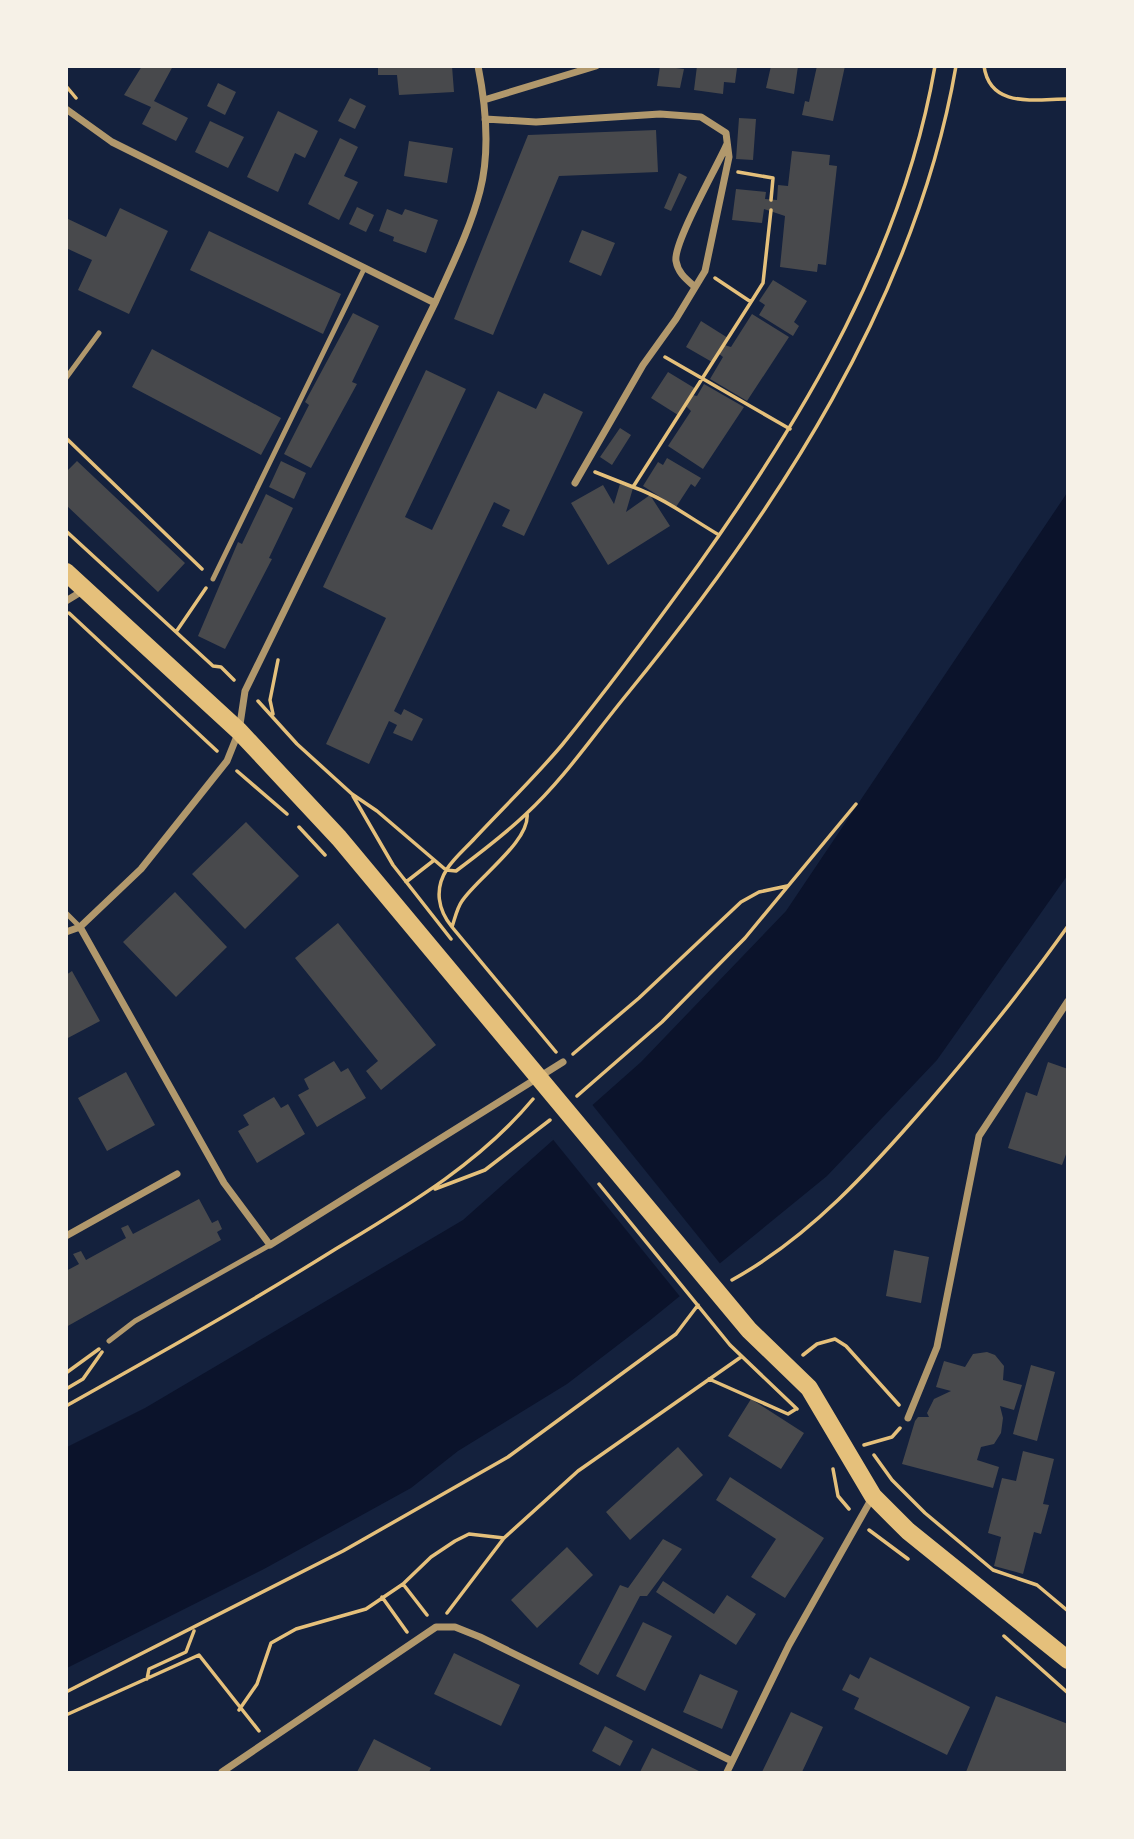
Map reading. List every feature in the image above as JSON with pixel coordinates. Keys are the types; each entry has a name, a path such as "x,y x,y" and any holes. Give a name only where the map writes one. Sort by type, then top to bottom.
{"main road":[{"path":"66,572 239,732 390,895 749,1330 809,1388 873,1496 908,1531 1068,1660"}],"street":[{"path":"66,932 80,927 141,869 227,761 239,732 245,691 435,303 480,190 485,100 478,66"},
{"path":"485,100 596,66"},
{"path":"66,109 111,142 435,303"},
{"path":"485,119 536,122 660,114 701,117 726,133 726,169 705,271 654,350 575,483"},
{"path":"695,287 680,274 675,259 680,236 707,189 727,144"},
{"path":"66,601 85,590"},
{"path":"80,927 154,1064 224,1183 270,1245 563,1062"},
{"path":"908,1418 937,1346 979,1136 1068,1001"},
{"path":"66,1236 177,1174"},
{"path":"727,1773 789,1645 873,1496"},
{"path":"222,1773 436,1627 455,1627 480,1637 732,1762"}],"lane":[{"path":"213,579 364,269"},
{"path":"66,378 99,332"},
{"path":"66,913 80,927"},
{"path":"109,1341 135,1321 270,1245"}],"path":[{"path":"452,927 441,912 438,900 446,870 561,746 660,618 790,429 851,319 878,258 912,165 935,66"},
{"path":"263,705 296,746 446,870 456,871 527,813 663,650 736,550 813,431 862,342 901,261 927,188 948,109 956,66"},
{"path":"984,66 993,91 1002,96 1011,99 1068,99"},
{"path":"726,169 773,178 771,200"},
{"path":"633,487 763,283 771,210"},
{"path":"705,271 751,302"},
{"path":"654,350 790,429"},
{"path":"66,438 213,579 176,632"},
{"path":"583,468 660,497 719,535"},
{"path":"66,531 212,668 221,667"},
{"path":"66,611 212,746"},
{"path":"251,785 284,811 329,860"},
{"path":"352,794 406,883 433,861"},
{"path":"570,1103 662,1022 745,938 856,804"},
{"path":"563,1062 639,998 741,902 759,892 789,886"},
{"path":"730,1280 771,1258 826,1212 899,1137 972,1052 1068,926"},
{"path":"66,1406 232,1313 430,1192 485,1170 553,1118"},
{"path":"66,1692 195,1629 415,1512 508,1457 676,1334 701,1302"},
{"path":"803,1355 817,1344 835,1339 856,1356 908,1418 892,1437 866,1444 892,1480 925,1513 993,1570 1037,1585 1068,1611"},
{"path":"66,1373 109,1341"},
{"path":"66,1389 83,1379 109,1341"},
{"path":"730,1345 797,1409 804,1420"},
{"path":"403,1584 436,1627 504,1538 578,1471 741,1357"},
{"path":"709,1379 788,1414 797,1409"},
{"path":"832,1464 838,1496"},
{"path":"239,1710 257,1684 271,1643 296,1629 366,1609 403,1584 431,1557 469,1534 504,1538"},
{"path":"876,1535 894,1548"},
{"path":"382,1597 414,1640"},
{"path":"147,1679 149,1669 186,1652 195,1629"},
{"path":"66,1715 199,1655 239,1710 260,1733"}],"water":[{"path":"1067,493 1067,876 937,1060 827,1176 648,1322 567,1384 458,1451 411,1488 264,1569 67,1668 67,1447 145,1408 463,1220 641,1062 786,911"}],"pier":[{"path":"590,1102 722,1266 682,1299 551,1137"}],"building":[{"path":"142,66 173,66 154,101 188,118 176,141 142,124 151,107 124,95"},
{"path":"378,66 452,66 454,92 399,95 397,75 378,75"},
{"path":"660,66 684,69 680,88 657,86"},
{"path":"697,66 737,68 735,83 724,82 723,94 694,90"},
{"path":"771,66 798,66 794,94 766,88"},
{"path":"817,66 845,66 833,121 802,115 805,101 809,102"},
{"path":"218,83 236,92 225,115 207,106"},
{"path":"350,98 366,106 355,129 338,121"},
{"path":"278,111 318,131 305,158 295,153 278,192 247,177"},
{"path":"739,118 756,119 753,160 736,159"},
{"path":"210,121 244,137 228,168 195,152"},
{"path":"656,130 658,172 559,176 493,335 454,319 528,135"},
{"path":"340,138 358,147 344,176 358,182 339,220 308,204"},
{"path":"409,141 453,148 447,183 404,176"},
{"path":"792,151 830,155 829,165 837,166 826,265 818,264 817,272 780,267 785,216 764,209 762,223 732,220 736,189 766,192 765,199 777,200 778,185 788,186"},
{"path":"679,173 687,177 671,211 664,208"},
{"path":"357,207 374,215 366,232 349,224"},
{"path":"120,208 168,231 129,314 78,290 92,260 66,248 66,218 106,237"},
{"path":"387,209 402,215 405,209 438,220 426,253 393,241 394,237 379,231"},
{"path":"582,230 615,243 601,276 569,262"},
{"path":"209,231 341,294 323,334 190,270"},
{"path":"773,280 807,301 794,322 799,326 793,336 759,315 765,305 759,301"},
{"path":"353,313 379,326 352,382 357,384 311,468 284,454 309,405 305,402"},
{"path":"752,314 789,337 747,401 710,379 723,357 718,353 712,362 686,347 701,321 728,338 724,345 731,347"},
{"path":"152,349 281,418 261,455 132,387"},
{"path":"426,370 466,389 405,517 432,530 498,391 536,409 544,393 583,412 524,536 502,526 510,510 494,502 394,711 401,715 404,709 423,719 412,741 393,733 397,725 389,721 369,764 326,744 386,618 323,587"},
{"path":"668,372 696,389 692,395 697,396 704,384 744,407 703,469 668,446 691,411 685,405 678,415 651,398"},
{"path":"620,428 631,435 612,465 600,457"},
{"path":"667,458 701,478 695,487 691,484 676,507 643,486 658,462 663,465"},
{"path":"77,461 185,563 158,592 66,505 66,472"},
{"path":"281,461 306,473 294,499 269,487"},
{"path":"620,484 633,488 626,512 650,495 670,526 608,565 571,503 603,485 614,504"},
{"path":"266,494 293,508 269,558 272,559 225,649 198,636 238,542 242,544"},
{"path":"246,822 299,876 245,929 192,874"},
{"path":"175,892 227,947 176,997 123,942"},
{"path":"338,923 436,1045 381,1090 366,1071 378,1061 295,958"},
{"path":"72,971 100,1021 66,1039 66,975"},
{"path":"334,1061 341,1072 348,1068 366,1098 317,1127 298,1095 309,1089 304,1079"},
{"path":"1048,1062 1068,1069 1068,1149 1062,1165 1008,1148 1026,1092 1037,1096"},
{"path":"126,1072 155,1125 107,1151 78,1098"},
{"path":"274,1097 281,1108 288,1104 305,1134 257,1163 238,1131 249,1125 243,1115"},
{"path":"199,1199 212,1223 218,1220 222,1229 217,1232 221,1240 66,1327 66,1271 79,1264 73,1254 81,1251 86,1260 126,1238 121,1228 128,1225 133,1234"},
{"path":"894,1250 929,1257 921,1303 886,1296"},
{"path":"987,1352 995,1355 1004,1366 1003,1380 1022,1385 1014,1410 1000,1406 1003,1418 1001,1433 994,1444 981,1447 977,1460 999,1467 993,1488 902,1464 915,1421 918,1417 929,1417 927,1413 934,1399 951,1391 936,1387 944,1361 965,1367 973,1354"},
{"path":"1031,1365 1055,1372 1037,1441 1013,1434"},
{"path":"751,1399 804,1433 781,1469 728,1436"},
{"path":"678,1447 703,1475 630,1540 606,1512"},
{"path":"1023,1451 1054,1459 1043,1504 1049,1505 1041,1534 1034,1532 1023,1574 994,1566 1001,1537 988,1533 1002,1478 1016,1481"},
{"path":"730,1477 824,1538 785,1598 751,1577 776,1539 716,1500"},
{"path":"663,1539 682,1549 647,1596 640,1596 598,1675 579,1664 620,1585 628,1588"},
{"path":"567,1547 593,1575 537,1628 511,1600"},
{"path":"663,1581 714,1614 727,1595 756,1614 736,1645 656,1592"},
{"path":"643,1622 672,1636 645,1691 616,1676"},
{"path":"454,1653 520,1685 501,1726 434,1694"},
{"path":"870,1657 970,1707 947,1755 854,1709 859,1698 842,1690 850,1674 859,1679"},
{"path":"700,1674 738,1691 722,1729 683,1712"},
{"path":"996,1696 1068,1724 1068,1772 966,1772"},
{"path":"791,1712 823,1727 802,1772 762,1772"},
{"path":"605,1726 633,1741 620,1766 592,1751"},
{"path":"374,1739 431,1768 429,1772 357,1772"},
{"path":"652,1748 701,1772 640,1772"}]}
